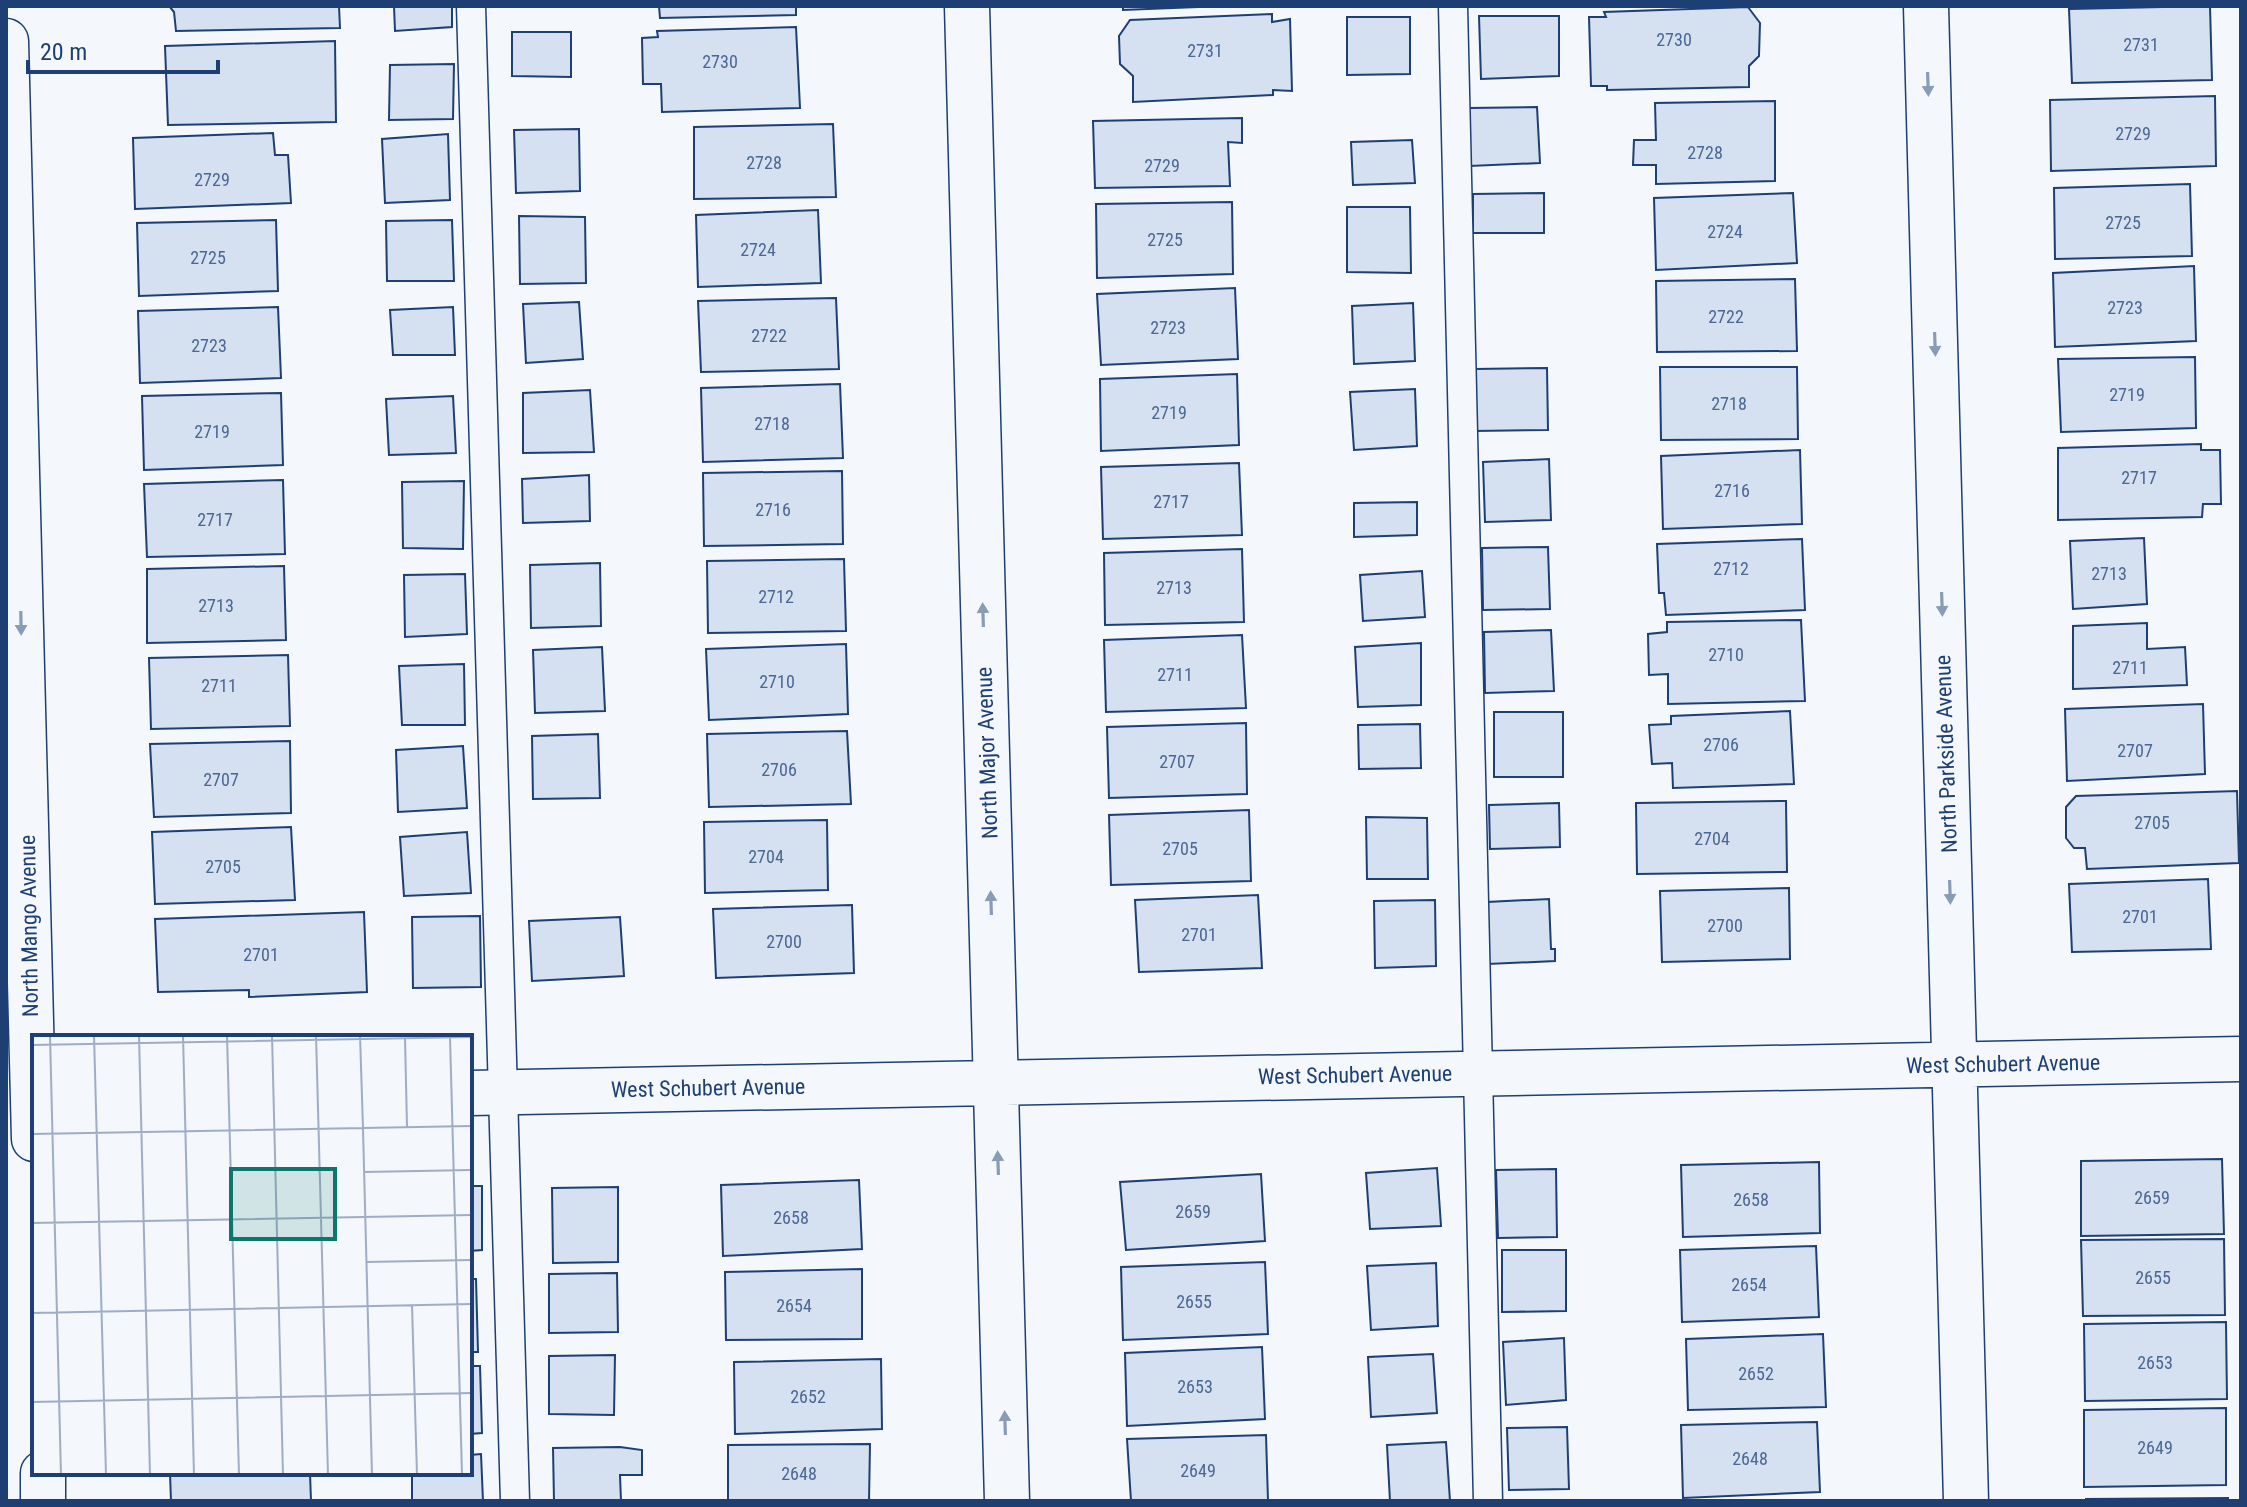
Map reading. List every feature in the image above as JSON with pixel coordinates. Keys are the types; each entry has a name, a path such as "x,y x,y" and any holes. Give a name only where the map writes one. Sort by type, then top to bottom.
{"street":[{"name":"North Major Avenue","path":"967,6 1007,1501"},
{"name":"North Parkside Avenue","path":"1926,6 1966,1501"},
{"name":"North Mango Avenue","path":"6,41 32,1035"},
{"name":"West Schubert Avenue","path":"488,1092 2241,1059"},
{"path":"6,1101 32,1101"},
{"path":"43,1475 43,1501"}],"lane":[{"path":"471,6 488,1092 515,1501"},
{"path":"1453,6 1488,1501"}],"building":[{"path":"169,6 339,6 340,28 176,31 174,12"},
{"path":"394,6 452,6 452,27 395,31"},
{"path":"659,6 796,6 796,15 660,18"},
{"path":"1123,6 1224,6 1123,10"},
{"path":"2210,6 2212,80 2072,83 2069,9"},
{"path":"1748,7 1760,23 1759,56 1749,66 1749,87 1607,90 1607,86 1591,86 1589,17 1606,17 1604,12"},
{"path":"1272,14 1272,22 1290,19 1292,91 1273,90 1273,95 1133,102 1133,76 1120,64 1119,36 1130,20"},
{"path":"1479,16 1559,16 1559,76 1481,79"},
{"path":"1347,17 1410,17 1410,74 1347,75"},
{"path":"796,27 800,108 662,112 661,84 643,84 642,38 658,37 657,31"},
{"path":"512,32 571,32 571,77 512,76"},
{"path":"335,41 336,122 168,125 165,46"},
{"path":"454,64 453,119 389,120 390,65"},
{"path":"2215,96 2216,166 2051,171 2050,100"},
{"path":"1775,101 1775,181 1656,184 1656,165 1633,165 1634,140 1656,140 1655,103"},
{"path":"1537,107 1540,163 1470,166 1469,108"},
{"path":"1242,118 1242,143 1228,142 1230,186 1095,188 1093,121"},
{"path":"833,124 836,197 694,199 694,127"},
{"path":"579,129 580,191 516,193 514,130"},
{"path":"273,133 275,155 288,155 291,203 135,209 133,138"},
{"path":"448,134 450,200 385,203 382,139"},
{"path":"1412,140 1415,183 1353,185 1351,142"},
{"path":"2190,184 2192,256 2055,259 2054,188"},
{"path":"1544,193 1544,233 1473,233 1473,194"},
{"path":"1793,193 1797,263 1656,270 1654,198"},
{"path":"1232,202 1233,274 1097,278 1096,204"},
{"path":"1347,207 1410,207 1411,273 1347,272"},
{"path":"818,210 821,283 698,287 696,215"},
{"path":"519,216 585,217 586,283 520,284"},
{"path":"276,220 278,291 139,296 137,223"},
{"path":"452,220 454,281 387,281 386,221"},
{"path":"2194,266 2196,341 2055,347 2053,273"},
{"path":"1795,279 1797,351 1657,352 1656,281"},
{"path":"1235,288 1238,359 1101,365 1097,294"},
{"path":"836,298 839,369 701,372 698,301"},
{"path":"579,302 583,359 526,363 523,304"},
{"path":"1413,303 1415,361 1354,364 1352,306"},
{"path":"278,307 281,378 140,383 138,311"},
{"path":"453,307 455,355 393,355 390,310"},
{"path":"2195,357 2196,428 2061,432 2058,359"},
{"path":"1660,367 1797,367 1798,439 1661,440"},
{"path":"1547,368 1548,430 1474,431 1475,369"},
{"path":"1237,374 1239,445 1101,451 1100,379"},
{"path":"840,384 843,458 703,462 701,388"},
{"path":"1415,389 1417,446 1354,450 1350,392"},
{"path":"590,390 594,452 523,453 523,393"},
{"path":"281,393 283,465 144,470 142,396"},
{"path":"453,396 456,453 389,455 386,399"},
{"path":"2201,444 2201,450 2220,450 2221,504 2203,504 2202,517 2058,520 2058,448"},
{"path":"1800,450 1802,524 1663,529 1661,456"},
{"path":"1549,459 1551,520 1485,522 1483,462"},
{"path":"1239,463 1242,535 1103,539 1101,467"},
{"path":"842,471 843,544 704,546 703,473"},
{"path":"589,475 590,521 523,523 522,479"},
{"path":"283,480 285,554 147,557 144,484"},
{"path":"464,481 463,549 403,548 402,482"},
{"path":"1417,502 1417,535 1354,537 1354,503"},
{"path":"2144,538 2147,604 2073,609 2070,541"},
{"path":"1802,539 1805,610 1666,615 1664,593 1659,593 1657,544"},
{"path":"1548,547 1550,609 1483,610 1482,548"},
{"path":"1242,549 1244,622 1105,625 1104,553"},
{"path":"844,559 846,631 708,633 707,561"},
{"path":"600,563 601,626 531,628 530,565"},
{"path":"284,566 286,640 147,643 147,569"},
{"path":"1422,571 1425,617 1363,621 1360,575"},
{"path":"465,574 467,634 405,637 404,575"},
{"path":"1801,620 1805,701 1668,704 1668,674 1649,675 1648,634 1667,632 1667,622"},
{"path":"2147,623 2147,649 2185,647 2187,685 2073,689 2073,626"},
{"path":"1551,630 1554,691 1485,693 1484,632"},
{"path":"1242,635 1246,708 1106,712 1104,640"},
{"path":"1421,643 1421,705 1358,707 1355,647"},
{"path":"846,644 848,714 709,720 706,649"},
{"path":"602,647 605,711 535,713 533,650"},
{"path":"288,655 290,726 151,729 149,658"},
{"path":"464,664 465,725 402,725 399,666"},
{"path":"2203,704 2205,774 2067,781 2065,709"},
{"path":"1790,711 1794,784 1673,788 1672,763 1652,764 1649,725 1671,724 1671,716"},
{"path":"1494,712 1563,712 1563,777 1494,777"},
{"path":"1246,723 1247,794 1109,798 1107,727"},
{"path":"1420,724 1421,768 1359,769 1358,725"},
{"path":"847,731 851,804 709,807 707,734"},
{"path":"598,734 600,798 533,799 532,736"},
{"path":"290,741 291,813 154,817 150,744"},
{"path":"463,746 467,808 398,812 396,750"},
{"path":"2237,791 2239,863 2087,869 2085,848 2074,848 2066,838 2066,807 2076,796"},
{"path":"1786,801 1787,872 1637,874 1636,803"},
{"path":"1559,803 1560,847 1490,849 1489,805"},
{"path":"1249,810 1251,881 1111,885 1109,815"},
{"path":"1366,817 1427,818 1428,879 1367,879"},
{"path":"827,820 828,890 705,893 704,822"},
{"path":"291,827 295,900 155,904 152,832"},
{"path":"467,832 471,893 404,896 400,837"},
{"path":"2208,879 2211,949 2072,952 2069,884"},
{"path":"1789,888 1790,959 1662,962 1660,891"},
{"path":"1258,895 1262,968 1139,972 1135,900"},
{"path":"1549,899 1551,949 1555,949 1555,961 1488,964 1487,902"},
{"path":"1435,900 1436,966 1375,968 1374,901"},
{"path":"852,905 854,973 716,978 713,909"},
{"path":"364,912 367,992 249,997 249,990 158,992 155,919"},
{"path":"480,916 481,987 413,988 412,917"},
{"path":"620,917 624,976 532,981 529,921"},
{"path":"2222,1159 2224,1234 2081,1236 2081,1161"},
{"path":"1819,1162 1820,1233 1683,1237 1681,1165"},
{"path":"1437,1168 1441,1226 1370,1229 1366,1173"},
{"path":"1556,1169 1557,1237 1498,1238 1496,1170"},
{"path":"1261,1174 1265,1241 1126,1250 1120,1182"},
{"path":"859,1180 862,1249 723,1256 721,1185"},
{"path":"472,1186 482,1186 482,1250 472,1251"},
{"path":"618,1187 618,1262 553,1263 552,1188"},
{"path":"2224,1239 2225,1315 2083,1316 2081,1240"},
{"path":"1816,1246 1819,1317 1682,1322 1680,1250"},
{"path":"1502,1250 1566,1250 1566,1311 1502,1312"},
{"path":"1265,1262 1268,1334 1123,1340 1121,1267"},
{"path":"1436,1263 1438,1326 1371,1330 1367,1266"},
{"path":"862,1269 862,1339 726,1340 725,1272"},
{"path":"617,1273 618,1332 549,1333 549,1274"},
{"path":"472,1279 476,1279 478,1352 472,1352"},
{"path":"2226,1322 2227,1399 2085,1401 2084,1324"},
{"path":"1823,1334 1826,1407 1688,1410 1686,1339"},
{"path":"1564,1338 1566,1400 1506,1405 1503,1342"},
{"path":"1262,1347 1265,1419 1127,1426 1125,1353"},
{"path":"1433,1354 1437,1413 1371,1417 1368,1357"},
{"path":"615,1355 614,1415 549,1414 549,1356"},
{"path":"881,1359 882,1429 735,1434 734,1362"},
{"path":"472,1366 480,1366 482,1433 472,1434"},
{"path":"2226,1408 2226,1485 2084,1487 2084,1410"},
{"path":"1817,1422 1820,1492 1683,1498 1681,1425"},
{"path":"1567,1427 1569,1489 1509,1490 1507,1428"},
{"path":"1266,1435 1268,1501 1131,1501 1127,1439"},
{"path":"1446,1442 1450,1501 1390,1501 1387,1445"},
{"path":"870,1444 869,1501 728,1501 728,1445"},
{"path":"620,1447 642,1450 642,1475 620,1475 621,1501 554,1501 553,1448"},
{"path":"481,1454 483,1501 412,1501 412,1475 472,1475 472,1455"},
{"path":"170,1475 310,1475 311,1501 171,1501"},
{"path":"2228,1498 2228,1501 2086,1501 2086,1499"}]}
